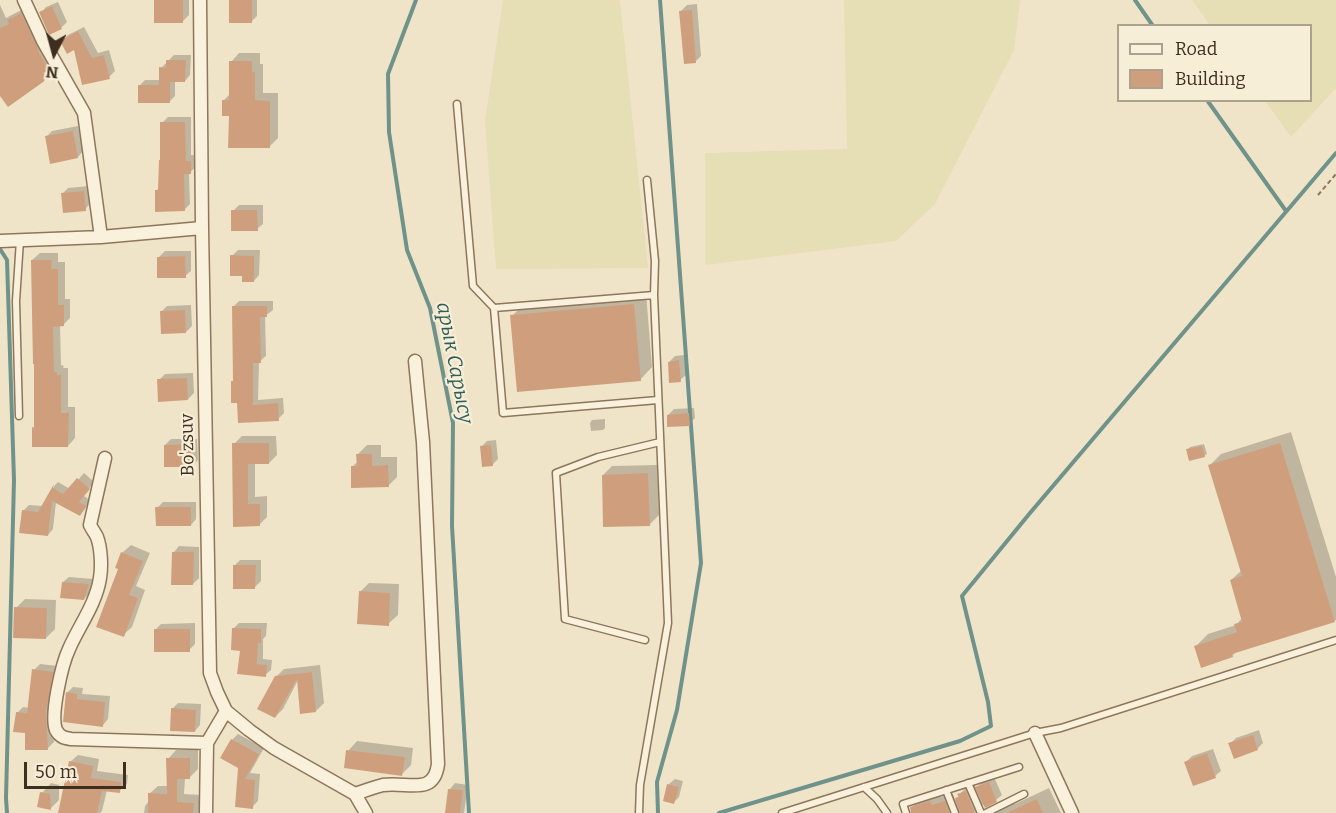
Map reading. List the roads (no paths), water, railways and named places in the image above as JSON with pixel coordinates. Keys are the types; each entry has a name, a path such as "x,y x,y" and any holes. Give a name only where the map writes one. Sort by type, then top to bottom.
{"street":[{"path":"24,0 43,41 84,113 101,237"},
{"name":"Bo'zsuv","path":"200,0 210,673 226,711 274,748 356,794"},
{"path":"10,241 101,237 202,228"},
{"path":"366,813 356,794 384,785 426,785 433,781 438,764 423,442 415,361"},
{"path":"105,458 90,525 97,537 99,547 100,578 94,597 68,651 61,675 54,722 56,730 60,736 71,739 207,744"},
{"path":"206,813 207,744 226,711"},
{"path":"1035,733 1072,813"}],"lane":[{"path":"457,104 473,286 494,308 503,413 658,400"},
{"path":"639,813 640,785 668,623 654,295 655,261 647,180"},
{"path":"10,241 16,301 19,416"},
{"path":"494,308 654,295"},
{"path":"645,640 565,619 556,473 598,457 660,442"},
{"path":"782,813 1035,733 1061,728 1336,640"},
{"path":"906,813 903,804 1019,767"},
{"path":"968,783 981,813"},
{"path":"864,787 887,813"},
{"path":"946,790 955,813"},
{"path":"986,813 1024,794"}],"waterway":[{"name":"арык Сарысу","path":"416,0 388,74 389,132 407,250 430,308 453,423 452,526 469,813"},
{"path":"658,813 657,782 677,710 701,563 660,0"},
{"path":"1135,0 1152,24"},
{"path":"1208,102 1286,211"},
{"path":"719,813 960,741 991,726 988,702 962,596 1336,153"},
{"path":"0,249 7,260 14,480 7,813"}]}
